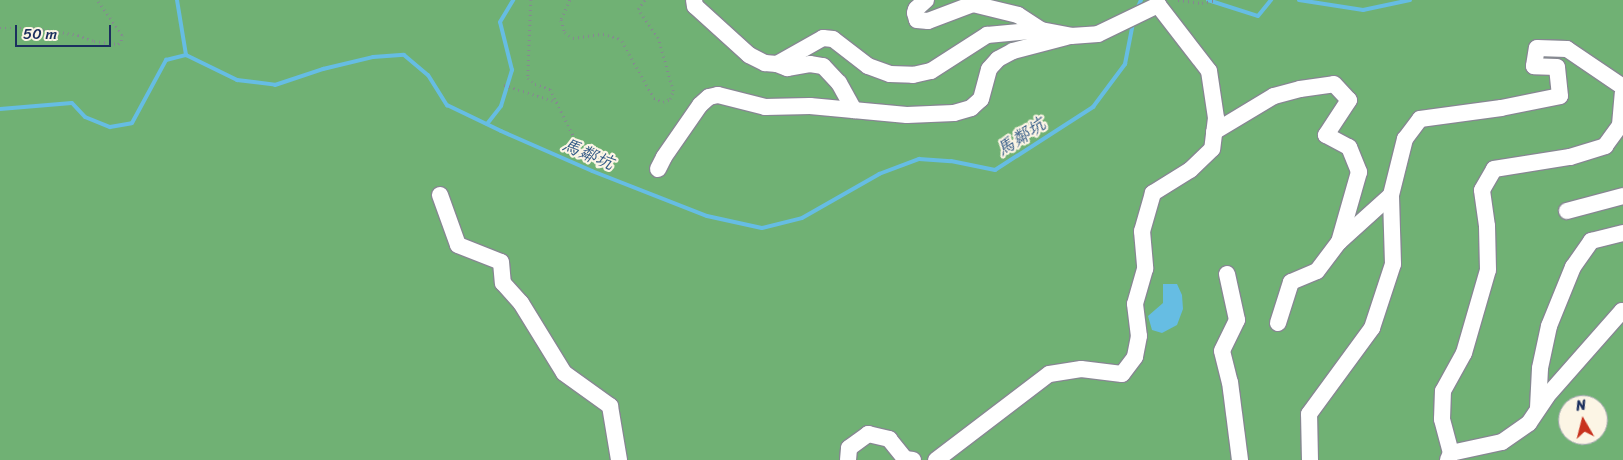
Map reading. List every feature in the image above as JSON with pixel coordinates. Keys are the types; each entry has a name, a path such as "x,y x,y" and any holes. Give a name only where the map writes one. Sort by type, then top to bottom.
{"street":[{"path":"694,0 695,6 749,55 765,63 787,68 810,64 823,66 839,84 854,110"},
{"path":"926,0 916,9 917,20 928,21 974,2 1018,15 1041,30"},
{"path":"658,169 664,157 700,105 709,97 718,95 765,107 810,106 907,115 954,113 971,108 981,99 989,69 998,58 1013,51 1071,36 1098,34 1145,11 1209,72 1216,118 1212,149 1190,170 1154,193 1142,231 1145,269 1135,304 1139,336 1135,357 1122,374 1081,369 1049,374 936,460"},
{"path":"776,64 823,38 833,39 868,66 890,74 913,75 931,71 987,35 1041,30 1071,36"},
{"path":"1310,460 1309,414 1372,328 1393,264 1391,195 1405,140 1420,119 1501,108 1560,96 1557,67 1534,66 1537,48 1567,49 1623,87"},
{"path":"1214,132 1274,96 1300,89 1334,84 1349,100 1326,135 1349,147 1359,172 1339,242"},
{"path":"1623,93 1620,125 1605,146 1570,158 1494,169 1482,190 1487,226 1488,270 1464,354 1443,392 1442,420 1450,457 1502,442 1528,423 1538,408 1622,311 1623,313"},
{"path":"440,195 458,245 501,262 503,283 521,303 564,373 610,406 618,460"},
{"path":"1278,323 1291,282 1317,271 1339,242 1391,195"},
{"path":"1567,211 1623,196"},
{"path":"1538,408 1540,368 1549,326 1573,267 1590,242 1623,233"},
{"path":"1227,274 1237,320 1222,351 1230,382 1240,460"},
{"path":"848,460 849,448 868,434 889,439 905,459 913,460"}],"path":[{"path":"0,28 33,28 118,44 122,41 122,35 97,0"},
{"path":"531,0 528,78 535,84 550,89 574,137"},
{"path":"570,0 561,20 565,32 573,38 603,34 618,38 622,41 654,98 663,102 670,98 673,91 658,38 638,9 645,0"},
{"path":"1178,0 1202,3 1216,0"},
{"path":"504,85 558,102"}],"green space":[{"path":"0,0 1623,0 1623,460 0,460"}],"water":[{"path":"1163,284 1177,284 1182,295 1183,309 1177,325 1162,333 1152,330 1148,316 1163,303"}],"waterway":[{"path":"177,0 186,55"},
{"path":"487,124 501,106 512,70 500,22 513,0"},
{"name":"馬鄰坑","path":"1137,9 1141,0"},
{"path":"1208,0 1258,16 1271,0"},
{"path":"1299,0 1363,10 1410,0"},
{"name":"馬鄰坑","path":"0,109 72,103 85,117 110,127 132,123 166,60 186,55 237,80 275,85 323,69 373,57 404,55 428,75 447,105 592,171 707,216 762,228 802,218 879,174 919,159 951,161 995,170 1093,107 1125,64 1133,23"}]}
